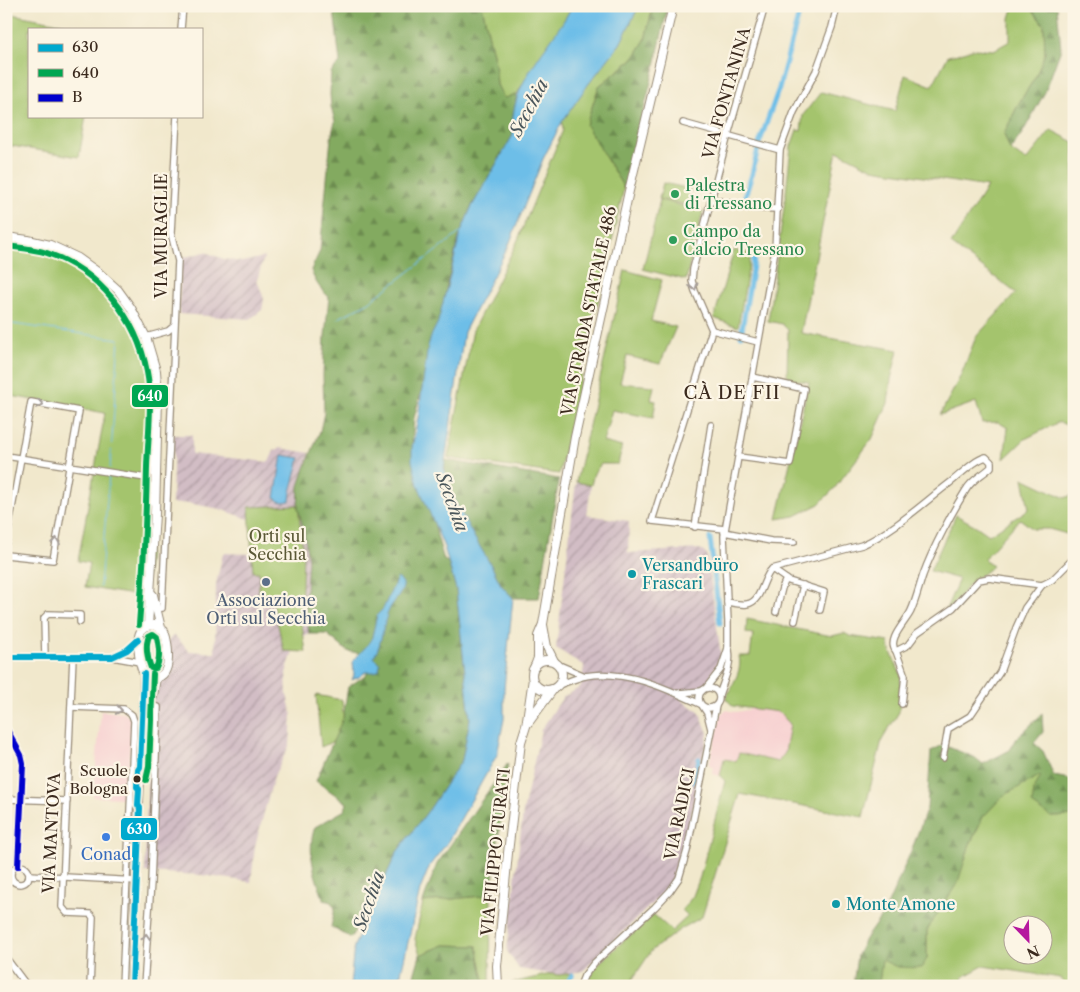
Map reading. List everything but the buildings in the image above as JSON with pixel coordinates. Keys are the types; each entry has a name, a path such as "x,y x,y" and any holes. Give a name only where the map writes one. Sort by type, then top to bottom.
{"highway":[{"path":"527,723 533,682"},
{"path":"527,723 555,688"}],"main road":[{"name":"VIA STRADA STATALE 486","path":"535,666 538,658 538,636 543,624 575,436 629,191 673,6"},
{"path":"6,236 50,245 78,258 99,273 118,290 131,308 146,337 153,356 158,384 157,449 148,626"},
{"path":"144,674 156,678 162,676 168,667 166,638 161,628 151,593"},
{"path":"543,624 546,647 556,663 562,675 555,688 543,690 535,686 532,671 535,666 543,660 556,663"},
{"path":"132,986 144,674 140,662 138,640 142,630 148,626 155,625 161,628"},
{"path":"140,808 142,805 146,724 156,678"},
{"name":"VIA FILIPPO TURATI","path":"498,986 497,966 508,854 521,742 527,723"}],"street":[{"path":"181,28 183,6"},
{"name":"VIA FONTANINA","path":"712,330 692,281 693,269 765,6"},
{"path":"555,688 584,676 615,676 647,682 678,693 680,696 709,709 716,706 719,702 719,695 730,656 728,648 725,530 775,250 780,150 794,112 816,71 832,28 836,6"},
{"name":"VIA MURAGLIE","path":"162,608 178,261 171,233 177,118"},
{"path":"683,123 780,150"},
{"path":"711,199 749,208 778,209"},
{"path":"146,337 168,331 174,326"},
{"path":"758,342 712,330 652,521 725,530 771,541 794,542"},
{"path":"739,457 790,464 804,389 753,377"},
{"path":"6,542 31,402 79,411 53,560 6,555"},
{"path":"695,527 711,425"},
{"path":"143,477 149,474 152,458 157,449"},
{"path":"6,456 143,477 148,480 150,486 149,495 155,505"},
{"path":"727,602 749,604 754,601 768,573 772,569 862,545 874,539 894,527 982,458 988,458 991,462 991,467 977,477 967,488 930,559 910,614 892,645 905,676 902,704"},
{"path":"943,758 948,729 970,716 1000,672 1025,608 1042,585 1052,580 1074,558"},
{"path":"772,569 786,579 824,592 820,610"},
{"path":"896,651 908,645 917,633 954,608 979,580 989,578 1042,585"},
{"path":"776,612 786,579"},
{"path":"795,621 803,585"},
{"path":"45,657 44,618 48,614 80,615 80,622"},
{"path":"112,657 127,650 138,640"},
{"path":"711,729 707,713 701,705 699,698 721,669 728,648"},
{"path":"6,657 112,657 140,662"},
{"name":"VIA MANTOVA","path":"73,657 62,906 67,912 90,914 93,917 90,986"},
{"path":"556,663 584,676"},
{"path":"678,693 715,690 719,695"},
{"path":"144,986 151,882 158,707 151,706"},
{"name":"VIA RADICI","path":"580,986 584,976 594,963 655,907 679,878 687,851 716,706"},
{"path":"71,707 124,709 134,718 122,986"},
{"path":"6,728 21,754 23,764 18,866 12,871 12,880"},
{"path":"6,799 67,801"},
{"path":"18,866 25,868 29,875"},
{"path":"29,875 136,881"},
{"path":"12,880 21,884 26,881 29,875"},
{"path":"6,884 12,880"},
{"path":"6,958 27,986"}],"shaded area":[{"path":"205,252 224,259 242,262 264,257 257,280 264,299 262,310 250,319 179,314 181,258"},
{"path":"174,435 192,435 192,454 269,462 274,451 280,448 310,453 299,486 298,508 304,531 308,560 309,634 297,638 286,673 287,695 292,715 290,744 274,776 255,846 251,882 201,875 145,872 148,760 155,653 174,635 189,651 215,653 216,584 223,553 252,554 252,520 220,509 188,503 172,504"},
{"path":"576,482 591,485 587,515 629,521 628,553 700,549 707,555 721,656 710,678 701,688 688,689 682,701 699,711 708,733 681,864 668,888 583,971 559,975 519,969 507,951 523,812 541,730 563,697 581,687 584,666 556,648"},
{"path":"754,709 779,712 790,724 785,753 779,762 739,753 736,761 723,758 720,776 712,774 713,766 709,765 721,713 727,710 735,712"},
{"path":"101,711 124,713 130,718 129,764 125,765 124,798 93,797"}],"green space":[{"path":"341,6 482,6 495,63 497,85 504,98 517,94 512,126 513,135 471,208 459,237 447,284 441,318 414,418 412,444 415,462 432,511 444,560 448,562 456,589 470,719 462,760 431,807 397,852 379,892 351,938 331,927 335,908 331,902 324,900 315,873 311,845 315,827 345,810 347,803 316,781 343,718 348,687 366,675 372,662 368,655 347,651 327,634 309,634 305,604 308,560 304,531 298,508 299,486 320,431 324,413 323,375 329,297 318,285 311,270 320,251 331,138 335,121 331,107 331,72 340,63 334,10"},
{"path":"482,6 572,6 517,94 504,99 497,85 495,63"},
{"path":"639,6 653,6 645,40 633,59 599,86 586,125 624,188 559,474 448,458 473,330 517,242 563,130 562,122 620,44"},
{"path":"653,6 668,6 624,188 586,125 599,86 633,59 645,40"},
{"path":"1014,6 1029,6 1044,25 1045,53 1036,76 1019,103 1004,134 1010,150 1026,161 1051,130 1074,142 1074,428 1059,422 1025,439 1004,459 1008,428 998,422 982,423 976,402 940,415 961,375 976,337 1016,293 951,244 987,187 873,169 837,151 801,333 898,350 891,379 888,403 872,439 834,489 819,504 795,516 777,519 809,382 787,379 788,330 782,324 768,321 791,146 797,130 801,131 803,115 821,92 895,111 905,75 932,86 948,56 972,49 994,50 1010,41 1010,18"},
{"path":"1029,6 1057,6 1061,49 1045,92 1023,132 1010,150 1004,134 1019,103 1036,76 1045,53 1044,25"},
{"path":"6,13 86,28 28,28 28,118 86,118 79,157 6,145"},
{"name":"Palestra di Tressano","path":"663,183 691,189 687,205 659,199"},
{"name":"Campo da Calcio Tressano","path":"660,200 703,211 686,280 643,269"},
{"path":"6,242 34,246 59,255 83,268 104,284 122,303 136,326 147,351 153,378 154,431 147,483 150,524 145,597 85,587 89,563 78,561 105,413 6,395"},
{"path":"734,250 751,254 738,327 714,318"},
{"path":"625,270 662,280 651,321 676,327 660,364 627,356 620,383 654,386 651,400 656,401 653,418 612,410 603,442 622,447 618,464 601,464 594,473 591,485 576,482"},
{"path":"445,460 559,479 539,598 513,598 501,585 453,498 445,472"},
{"path":"1023,478 1065,498 1074,494 1074,535 1049,529 1033,529 1020,519 984,559 992,566 971,583 955,602 946,609 959,579 930,571 956,515 989,535 1029,509"},
{"name":"Orti sul Secchia","path":"298,505 303,552 301,618 306,652 284,651 271,595 259,596 259,572 253,572 249,507"},
{"path":"747,619 832,636 844,633 850,636 889,642 889,648 901,675 899,712 882,740 863,817 740,794 702,917 681,929 652,950 628,986 583,986 596,966 653,914 672,931 688,916 682,910 693,896 700,877 725,781 720,776 724,759 736,761 739,753 778,762 785,753 790,724 779,712 733,706 726,699 738,673 739,656 750,656 753,634 746,633"},
{"path":"316,695 342,700 344,725 336,740 321,747"},
{"path":"1042,714 1043,732 1034,743 1043,751 1054,776 1074,780 1074,816 1051,817 1032,804 1034,790 1041,775 1003,796 983,817 970,844 958,882 927,930 927,958 922,968 897,967 882,960 879,983 876,986 853,986 857,955 865,939 885,911 912,849 927,808 931,751 943,745 974,757 983,764 1010,750 1017,738"},
{"path":"508,763 491,895 423,902 437,864"},
{"path":"1042,774 1034,790 1051,817 1074,816 1074,986 1066,986 1061,978 983,966 963,977 962,986 876,986 879,983 882,959 927,958 927,930 941,907 983,817 1002,796"},
{"path":"491,895 490,986 485,986 477,946 444,945 420,955 415,939 423,902"},
{"path":"444,945 477,946 485,986 411,986 420,955"},
{"path":"573,973 569,986 511,986 511,983 551,974"}],"water":[{"name":"Secchia","path":"572,6 639,6 620,44 562,122 543,159 508,247 464,332 444,468 452,496 501,585 513,598 504,689 504,719 497,755 447,843 430,865 420,890 398,986 350,986 354,946 397,852 431,807 462,760 470,719 456,589 444,547 418,485 412,461 412,448 428,346 438,322 461,232 471,208 513,135 513,116 523,82"},
{"path":"282,455 300,458 290,501 284,502 278,501 275,498"},
{"path":"397,578 402,581 403,587 387,614 374,657 380,664 379,670 365,672 352,680 354,675 353,661 371,641 377,615 383,609"}],"waterway":[{"path":"744,200 759,144 779,88 801,6"},
{"path":"337,319 369,302 461,232"},
{"path":"741,335 755,254"},
{"path":"6,323 119,339 110,468"},
{"path":"100,587 109,476"},
{"path":"710,538 720,623"},
{"path":"694,781 699,759"},
{"path":"565,986 572,975"}],"transit line":[{"name":"640","path":"6,246 47,253 66,261 84,272 113,299 135,334 142,352 149,383 150,407 139,625"},
{"name":"640","path":"153,634 157,637 159,649 159,660 156,668 151,668 147,652 149,636 153,634"},
{"name":"630","path":"6,657 112,657 127,650 138,640"},
{"name":"630","path":"132,986 140,808 138,805 139,789 137,787 138,770 140,767 144,674"},
{"name":"640","path":"146,780 149,767 153,674"},
{"name":"B","path":"6,728 21,755 23,764 18,866"}],"place":[{"name":"Palestra di Tressano","path":"675,194"},
{"name":"Campo da Calcio Tressano","path":"673,240"},
{"name":"Versandbüro Frascari","path":"632,574"},
{"name":"Associazione Orti sul Secchia","path":"266,582"},
{"name":"Scuole Bologna","path":"137,779"},
{"name":"Conad","path":"106,837"},
{"name":"Monte Amone","path":"836,904"}],"district":[{"name":"CÀ DE FII","path":"732,393"}]}
